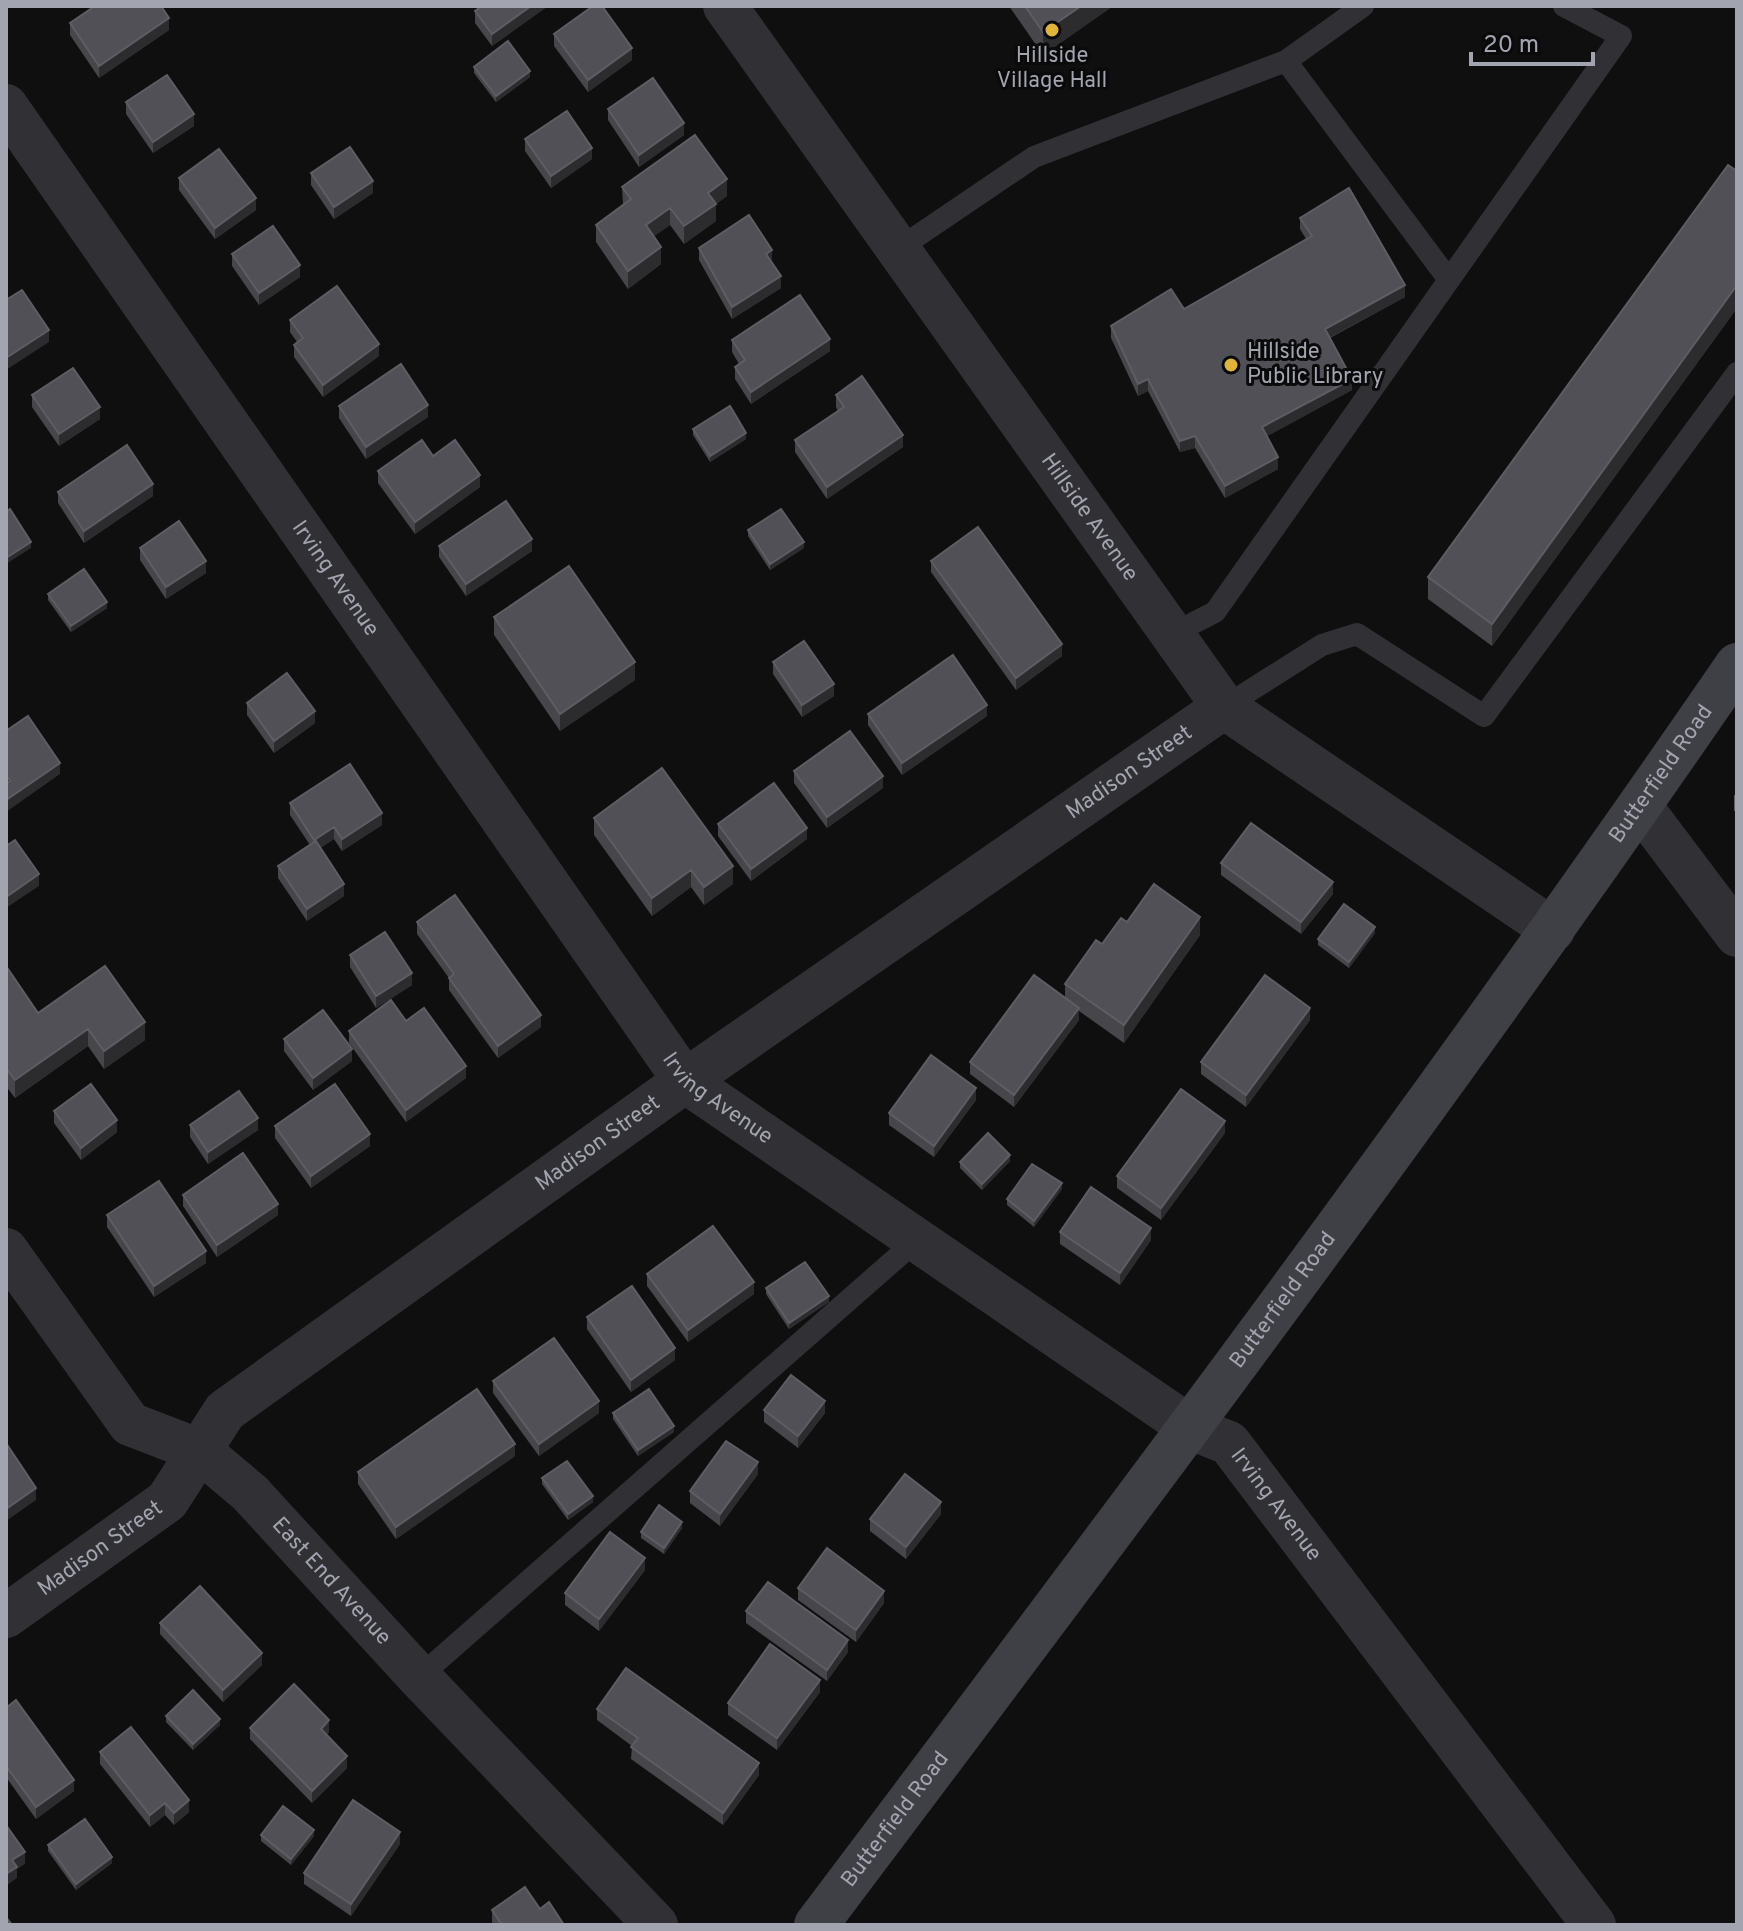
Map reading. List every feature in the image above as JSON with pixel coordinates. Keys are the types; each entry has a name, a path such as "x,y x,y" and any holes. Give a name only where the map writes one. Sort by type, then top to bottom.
{"main road":[{"name":"Butterfield Road","path":"816,1925 1191,1428 1553,930 1737,665"}],"street":[{"name":"Hillside Avenue","path":"725,6 1224,707 1553,930"},
{"name":"Irving Avenue","path":"6,106 685,1081 1191,1428 1229,1443 1594,1925"},
{"name":"Madison Street","path":"6,1616 167,1501 225,1411 685,1081 1224,707"},
{"path":"1640,806 1737,935"},
{"name":"East End Avenue","path":"6,1250 130,1424 200,1451 250,1493 419,1677 656,1925"}],"lane":[{"path":"898,249 1034,157 1286,61 1363,6"},
{"path":"1172,634 1215,612 1621,36 1564,6"},
{"path":"1286,61 1449,280"},
{"path":"1224,707 1322,645 1357,634 1484,716 1737,373"},
{"path":"419,1677 917,1240"}],"building":[{"path":"95,6 161,6 169,18 99,66 70,23"},
{"path":"482,6 531,6 492,34 475,11"},
{"path":"593,6 602,6 632,48 588,80 554,34"},
{"path":"1025,6 1081,6 1043,32"},
{"path":"508,41 530,71 496,96 474,67"},
{"path":"167,75 194,114 153,142 126,102"},
{"path":"653,78 684,123 639,155 608,109"},
{"path":"567,111 592,148 551,176 525,139"},
{"path":"695,135 727,179 708,193 716,204 684,226 670,208 646,225 661,247 628,271 596,225 631,199 622,187"},
{"path":"350,147 373,181 334,207 311,173"},
{"path":"219,149 256,198 215,228 179,178"},
{"path":"1728,165 1737,171 1737,285 1492,624 1428,577"},
{"name":"Hillside Public Library","path":"1349,188 1405,285 1325,329 1352,379 1262,427 1278,457 1225,486 1195,436 1180,441 1148,379 1138,384 1111,326 1171,289 1184,309 1312,236 1300,218"},
{"path":"749,215 772,250 766,254 781,276 732,307 699,248"},
{"path":"273,226 300,265 259,293 232,254"},
{"path":"337,286 379,344 323,385 294,345 303,338 290,320"},
{"path":"22,290 49,330 6,358 6,300"},
{"path":"800,295 830,339 751,392 735,367 745,360 732,340"},
{"path":"401,364 428,405 366,447 339,406"},
{"path":"73,368 100,407 59,434 32,395"},
{"path":"862,376 903,435 827,487 795,440 844,407 836,395"},
{"path":"730,406 746,433 710,456 693,429"},
{"path":"422,440 433,456 455,440 480,475 415,522 378,471"},
{"path":"127,445 153,484 84,531 58,492"},
{"path":"506,501 532,539 466,584 439,546"},
{"path":"10,509 31,542 6,558 6,512"},
{"path":"781,509 804,542 770,564 748,530"},
{"path":"179,521 206,561 166,587 140,548"},
{"path":"978,527 1062,644 1016,678 931,561"},
{"path":"569,566 635,662 560,714 494,617"},
{"path":"84,569 107,602 71,626 48,594"},
{"path":"804,641 834,684 802,705 773,662"},
{"path":"953,655 987,705 902,763 868,714"},
{"path":"287,673 315,711 274,741 247,703"},
{"path":"28,716 60,763 6,800 6,784 10,781 6,775 6,731"},
{"path":"850,731 883,776 827,817 794,771"},
{"path":"350,764 382,813 342,839 334,827 314,840 290,803"},
{"path":"662,768 733,866 704,887 691,870 652,898 594,818"},
{"path":"774,783 807,828 751,869 718,824"},
{"path":"1251,823 1333,882 1301,922 1221,863"},
{"path":"15,840 39,874 6,897 6,846"},
{"path":"316,841 344,884 307,909 278,866"},
{"path":"1154,884 1200,917 1124,1025 1065,984 1096,940 1102,944 1121,918 1127,922"},
{"path":"455,895 541,1015 498,1046 449,978 454,974 417,922"},
{"path":"1344,904 1375,927 1349,962 1318,939"},
{"path":"385,932 412,973 376,996 350,955"},
{"path":"6,966 38,1013 105,966 145,1022 104,1051 88,1029 15,1080 6,1068"},
{"path":"1034,975 1079,1008 1014,1095 970,1062"},
{"path":"1265,975 1310,1008 1246,1095 1201,1062"},
{"path":"391,1000 406,1021 424,1008 466,1066 406,1110 349,1031"},
{"path":"323,1010 352,1049 313,1078 284,1039"},
{"path":"931,1055 976,1088 934,1146 889,1113"},
{"path":"91,1084 117,1120 81,1148 54,1111"},
{"path":"335,1084 370,1134 311,1176 275,1126"},
{"path":"1181,1089 1225,1121 1161,1208 1117,1176"},
{"path":"239,1091 258,1118 208,1152 190,1125"},
{"path":"988,1133 1010,1155 982,1184 960,1162"},
{"path":"243,1153 278,1204 217,1245 183,1195"},
{"path":"1032,1164 1062,1183 1034,1221 1007,1199"},
{"path":"159,1181 206,1251 154,1286 107,1215"},
{"path":"1091,1187 1151,1228 1120,1273 1060,1232"},
{"path":"713,1226 754,1282 688,1330 647,1274"},
{"path":"805,1262 829,1296 789,1323 766,1288"},
{"path":"632,1286 675,1348 631,1380 587,1317"},
{"path":"554,1338 599,1401 539,1444 493,1381"},
{"path":"791,1375 825,1401 798,1436 764,1410"},
{"path":"477,1389 515,1444 396,1527 358,1472"},
{"path":"649,1389 674,1426 638,1450 613,1413"},
{"path":"726,1441 758,1462 720,1514 690,1491"},
{"path":"6,1443 36,1488 6,1509"},
{"path":"567,1461 593,1496 568,1514 542,1478"},
{"path":"905,1474 941,1502 906,1547 870,1519"},
{"path":"659,1505 682,1522 664,1548 641,1532"},
{"path":"610,1532 645,1558 599,1619 565,1593"},
{"path":"827,1548 884,1591 856,1630 798,1588"},
{"path":"768,1582 848,1640 827,1670 746,1611"},
{"path":"200,1586 262,1653 223,1690 160,1623"},
{"path":"770,1644 820,1680 777,1738 728,1703"},
{"path":"626,1668 759,1763 723,1813 631,1747 638,1738 597,1709"},
{"path":"294,1684 329,1720 321,1729 347,1756 312,1791 250,1728"},
{"path":"193,1690 220,1719 193,1744 166,1716"},
{"path":"16,1700 74,1780 36,1807 6,1766 6,1708"},
{"path":"131,1727 189,1800 174,1813 165,1803 150,1815 100,1752"},
{"path":"353,1800 400,1832 351,1904 304,1873"},
{"path":"283,1806 314,1830 291,1859 261,1835"},
{"path":"85,1819 112,1857 76,1884 48,1845"},
{"path":"6,1825 25,1852 12,1860 17,1867 6,1874"},
{"path":"525,1887 540,1909 549,1902 564,1925 502,1925 492,1910"}],"place":[{"name":"Hillside Village Hall","path":"1052,30"},
{"name":"Hillside Public Library","path":"1231,365"}]}
